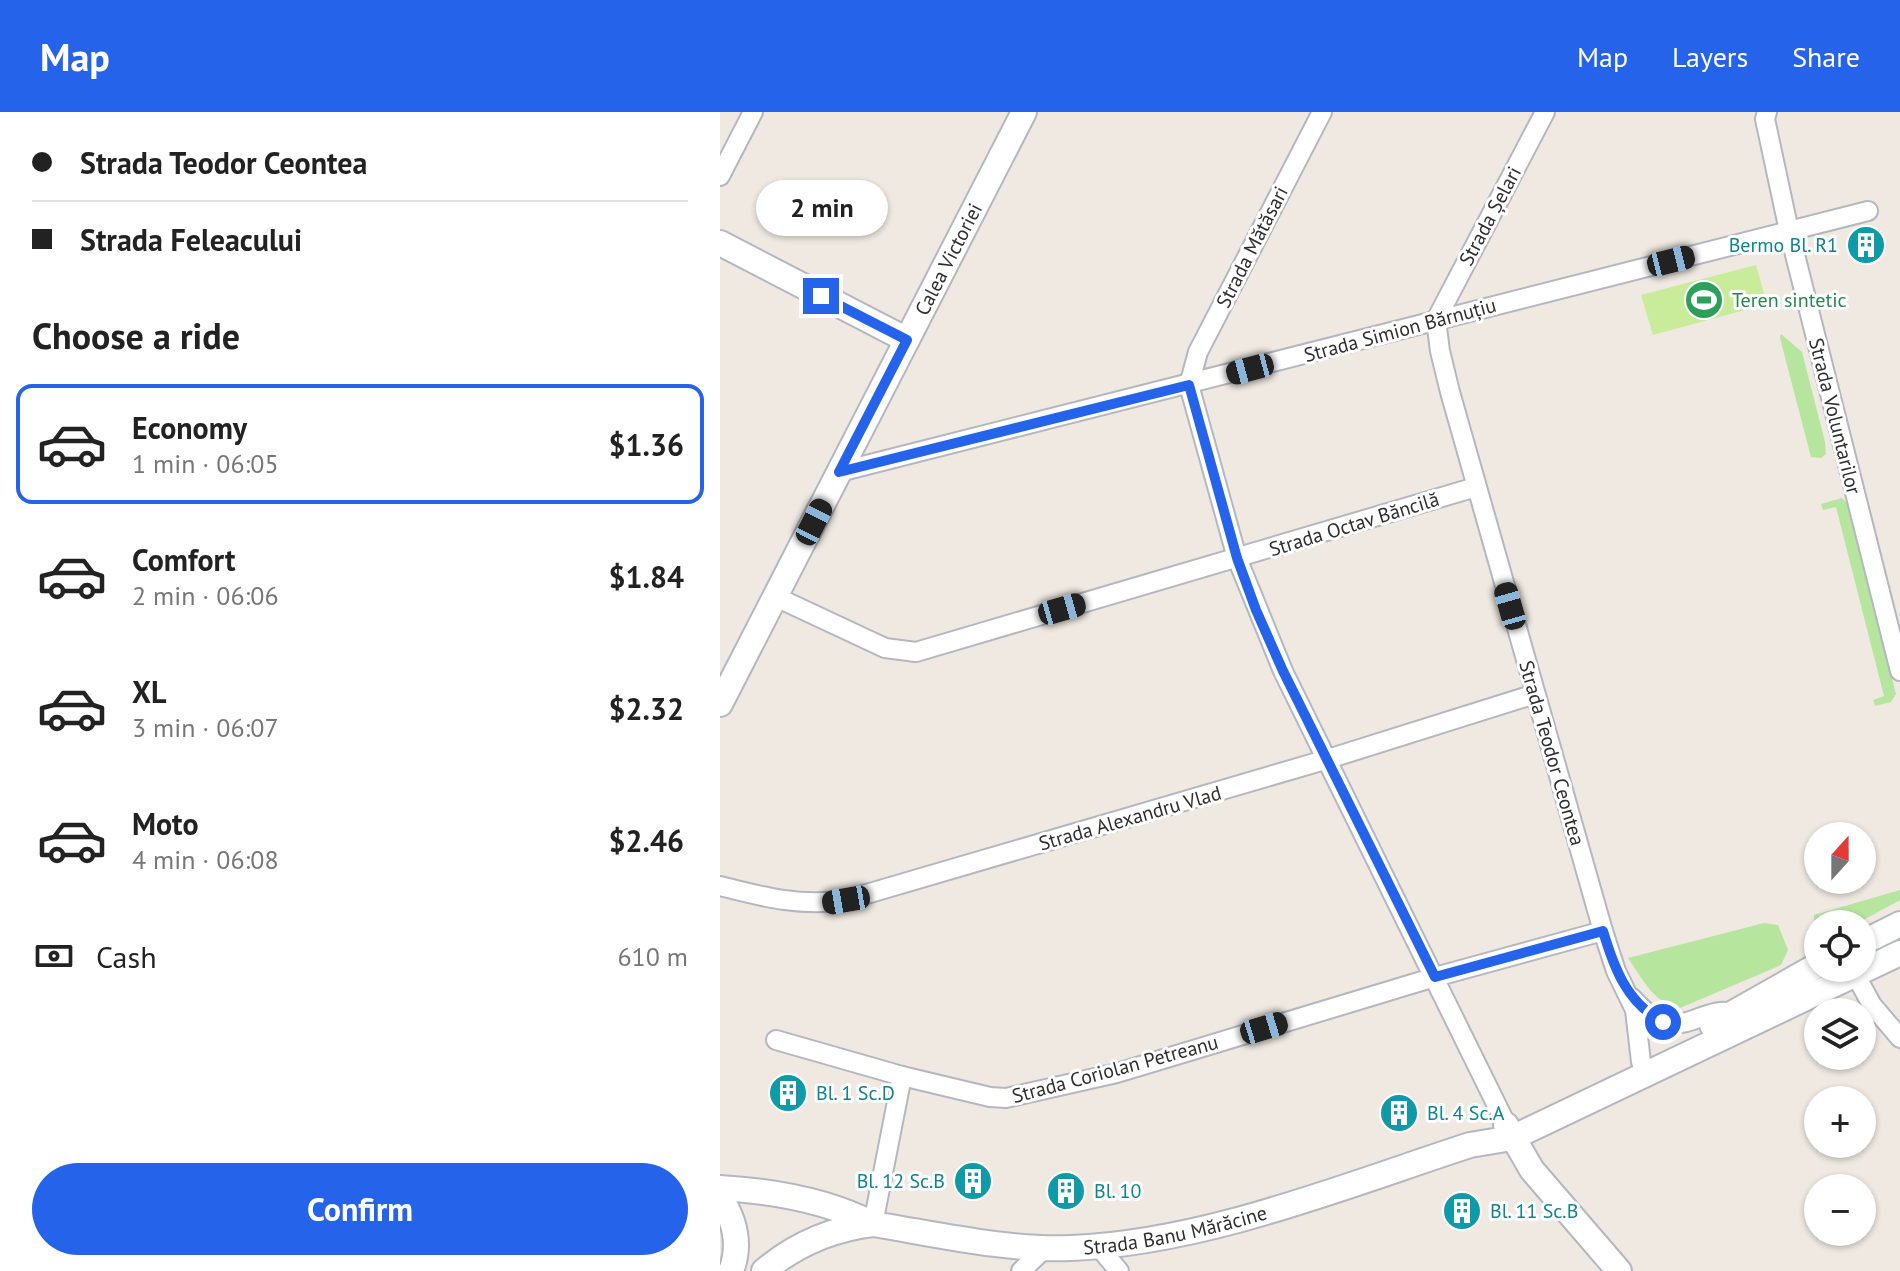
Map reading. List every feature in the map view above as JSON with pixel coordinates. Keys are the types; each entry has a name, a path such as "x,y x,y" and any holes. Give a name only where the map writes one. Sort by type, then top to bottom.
{"main road":[{"name":"Calea Victoriei","path":"720,704 1024,112"},
{"path":"720,243 907,340"},
{"path":"1876,936 1900,924"},
{"name":"Strada Banu Mărăcine","path":"1876,964 1900,953"},
{"name":"Strada Banu Mărăcine","path":"1509,1131 1804,973"},
{"name":"Strada Banu Mărăcine","path":"764,1271 819,1236 848,1227 873,1224 1045,1248 1098,1246 1210,1227 1509,1131 1837,982"},
{"path":"1509,1131 1532,1170 1619,1271"},
{"name":"Strada Banu Mărăcine","path":"720,1188 816,1202 841,1209 873,1224"},
{"path":"720,1197 736,1237 737,1253 731,1271"}],"street":[{"path":"720,176 753,112"},
{"name":"Strada Mătăsari","path":"1189,385 1198,352 1322,112"},
{"name":"Strada Șelari","path":"1436,320 1545,112"},
{"name":"Strada Voluntarilor","path":"1767,112 1765,119 1789,231 1900,671"},
{"name":"Strada Simion Bărnuțiu","path":"839,472 1868,211"},
{"name":"Strada Teodor Ceontea","path":"1436,320 1443,365 1476,487 1603,931 1638,1024 1641,1062"},
{"path":"1189,385 1237,558 1283,671 1509,1131"},
{"name":"Strada Octav Băncilă","path":"776,597 885,648 907,653 1476,487"},
{"name":"Strada Alexandru Vlad","path":"720,886 801,904 846,900 1328,759 1535,694"},
{"name":"Strada Coriolan Petreanu","path":"776,1040 990,1097 1018,1096 1117,1073 1435,977 1603,931"},
{"path":"1859,982 1872,1005 1900,1038"},
{"name":"Strada Teodor Ceontea","path":"1630,996 1651,1016 1673,1025 1684,1025 1716,1012 1734,1013"},
{"path":"873,1224 902,1076"},
{"path":"1098,1246 1119,1271"},
{"path":"1021,1271 1045,1248"}],"green space":[{"name":"Teren sintetic","path":"1756,265 1767,304 1653,335 1641,295"},
{"path":"1781,334 1802,352 1825,442 1826,454 1821,458 1811,457"},
{"path":"1842,498 1847,503 1896,694 1891,702 1875,706 1873,700 1884,696 1836,507 1823,510 1821,504"},
{"path":"1900,890 1900,900 1876,913 1876,910 1831,910"},
{"path":"1764,923 1778,925 1788,950 1781,965 1680,1008 1656,996 1628,958"}],"place":[{"name":"Bermo Bl. R1","path":"1866,245"},
{"name":"Teren sintetic","path":"1704,300"},
{"name":"Bl. 1 Sc.D","path":"788,1093"},
{"name":"Bl. 4 Sc.A","path":"1399,1113"},
{"name":"Bl. 12 Sc.B","path":"973,1181"},
{"name":"Bl. 10","path":"1066,1191"},
{"name":"Bl. 11 Sc.B","path":"1462,1211"}],"route":[{"path":"821,296 907,340 839,472 1189,385 1237,558 1256,610 1283,671 1435,977 1603,931 1616,971 1630,996 1643,1010 1663,1022"}]}
